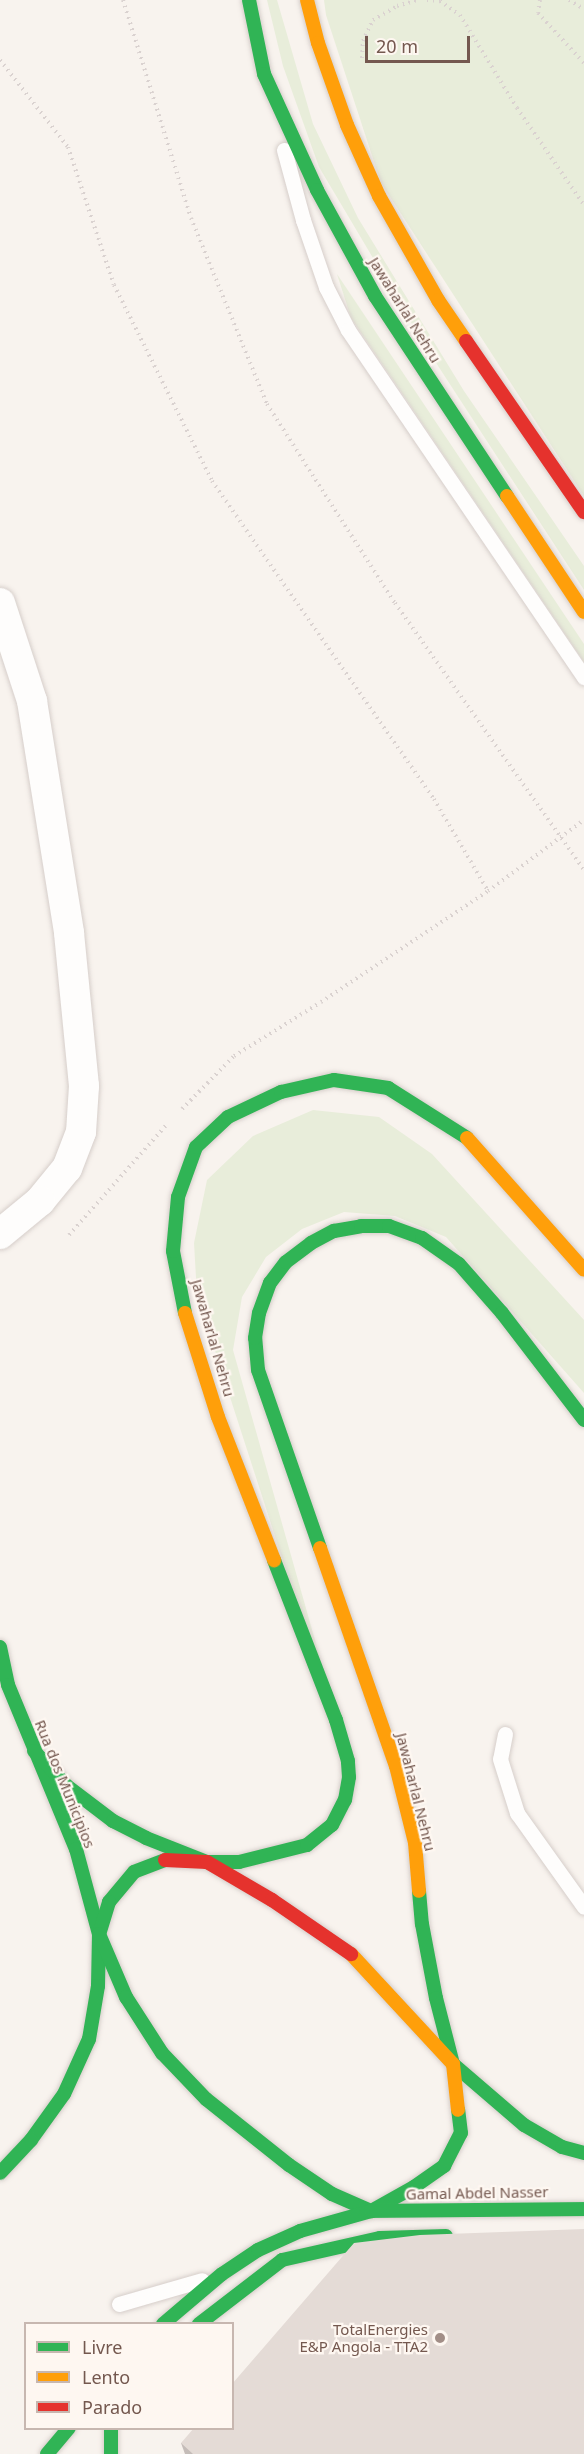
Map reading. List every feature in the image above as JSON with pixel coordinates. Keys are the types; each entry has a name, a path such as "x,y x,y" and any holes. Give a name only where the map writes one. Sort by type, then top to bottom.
{"main road":[{"name":"Jawaharlal Nehru","path":"249,0 264,74 317,190 375,296 584,612"},
{"path":"306,0 318,43 347,125 379,196 438,300 584,512"},
{"name":"Jawaharlal Nehru","path":"99,1934 109,1902 134,1872 165,1860 239,1862 307,1845 332,1825 345,1800 349,1777 348,1761 336,1720 218,1417 185,1312 173,1251 178,1197 196,1147 228,1117 281,1092 334,1080 388,1088 434,1115 468,1139 584,1270"},
{"name":"Jawaharlal Nehru","path":"371,2211 414,2187 444,2166 461,2133 453,2064 436,1998 422,1924 416,1843 396,1766 258,1370 255,1338 270,1283 286,1262 311,1243 334,1231 361,1226 389,1226 422,1238 459,1264 502,1313 584,1420"},
{"name":"Rua dos Municipios","path":"0,1647 8,1685 76,1849 99,1934"},
{"path":"34,1751 67,1786 113,1821 146,1838 207,1862 272,1900 354,1956 453,2064 524,2125 562,2148 584,2153"},
{"path":"0,2173 31,2140 64,2094 89,2040 98,1986 99,1934"},
{"path":"99,1934 126,1997 162,2053 206,2099 289,2165 332,2194 371,2211"},
{"name":"Gamal Abdel Nasser","path":"371,2211 584,2209"},
{"path":"166,2322 222,2274 258,2250 300,2230 371,2211"},
{"path":"552,2224 584,2218"},
{"path":"201,2322 236,2293 282,2260 380,2238 462,2235"},
{"path":"46,2454 62,2444 68,2430"},
{"path":"111,2430 111,2454"}],"street":[{"path":"0,603 32,701 69,933 84,1086 81,1132 67,1168 40,1201 0,1233"}],"lane":[{"path":"264,74 303,220 326,287 348,330 584,677"},
{"path":"505,1734 500,1759 517,1813 584,1907"},
{"path":"119,2304 222,2274"}],"path":[{"path":"123,0 191,218 267,405 395,603 584,870"},
{"path":"361,65 363,41 373,20 397,6 418,0"},
{"path":"427,0 440,1 460,15 517,108 584,205"},
{"path":"540,0 538,13 584,63"},
{"path":"568,0 584,9"},
{"path":"0,60 68,147 114,285 212,481 434,799 488,891"},
{"path":"69,1235 143,1149 234,1056 321,1002 488,891 584,820"}],"green space":[{"path":"267,0 277,0 313,124 358,218 464,391 584,566 584,590 427,349 319,167 283,66"},
{"path":"324,0 584,0 584,496 381,183 326,15"},
{"path":"337,274 584,644 584,662 351,318"},
{"path":"313,1110 379,1117 432,1154 584,1320 584,1393 446,1237 395,1216 344,1212 302,1229 266,1257 242,1297 233,1350 359,1796 197,1295 194,1243 207,1180 253,1136"}],"building":[{"name":"TotalEnergies E&P Angola - TTA2","path":"584,2229 584,2454 193,2454 181,2443 192,2430 234,2430 234,2382 354,2243 420,2235"}],"traffic: fast":[{"path":"249,0 264,74 317,190 375,296 507,496"},
{"path":"185,1313 173,1251 178,1197 196,1147 228,1117 281,1092 334,1080 388,1088 467,1138"},
{"path":"320,1548 258,1370 255,1338 259,1313 270,1283 286,1262 311,1243 334,1231 361,1226 389,1226 422,1238 459,1264 502,1313 584,1420"},
{"path":"34,1751 67,1786 113,1821 146,1838 207,1862 239,1862 307,1845 332,1825 345,1800 349,1777 348,1761 336,1720 274,1560"},
{"path":"0,1647 8,1685 76,1849 99,1934 98,1986 89,2039 64,2094 31,2140 0,2173"},
{"path":"165,1860 134,1872 109,1902 99,1934 126,1997 162,2053 206,2099 289,2165 332,2194 371,2211 414,2187 444,2166 461,2133 458,2110"},
{"path":"419,1891 422,1924 436,1998 453,2064 524,2125 562,2147 584,2153"},
{"path":"165,2322 222,2274 258,2250 300,2231 371,2211 584,2209"},
{"path":"202,2322 282,2260 380,2238 446,2236"},
{"path":"47,2454 67,2430"},
{"path":"111,2430 111,2454"}],"traffic: slow":[{"path":"307,0 318,43 347,125 379,196 438,300 466,341"},
{"path":"507,496 584,612"},
{"path":"467,1138 584,1270"},
{"path":"185,1313 218,1417 274,1560"},
{"path":"320,1548 396,1766 415,1843 419,1891"},
{"path":"351,1954 453,2064 458,2110"}],"traffic: jam":[{"path":"466,341 584,512"},
{"path":"165,1860 207,1862 272,1900 351,1954"}],"place":[{"name":"TotalEnergies E&P Angola - TTA2","path":"440,2338"}]}
